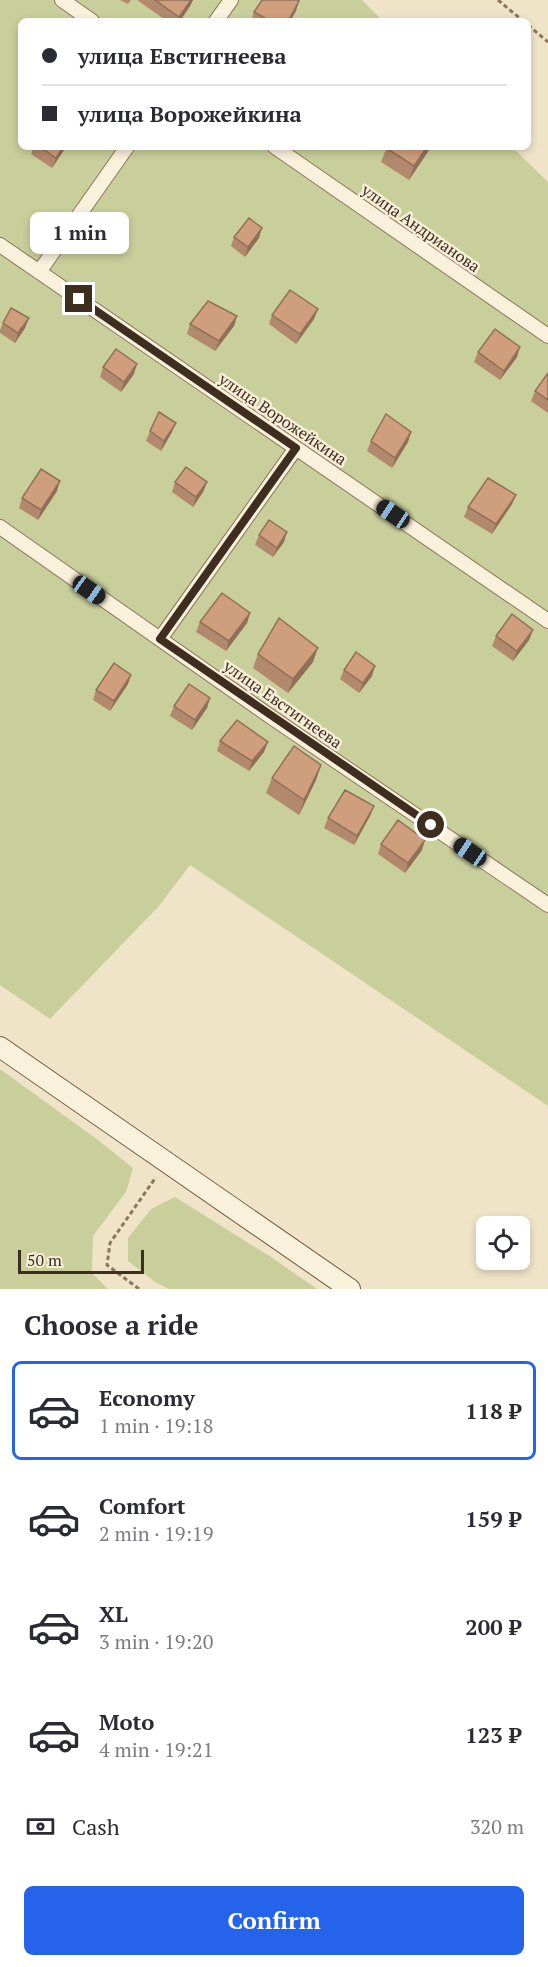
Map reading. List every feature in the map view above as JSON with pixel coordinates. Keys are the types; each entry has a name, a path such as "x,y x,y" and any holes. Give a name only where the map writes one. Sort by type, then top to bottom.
{"main road":[{"path":"0,1047 350,1289"}],"street":[{"path":"62,0 88,18"},
{"path":"218,18 231,0"},
{"path":"39,272 125,150"},
{"name":"улица Андрианова","path":"279,150 548,336"},
{"name":"улица Ворожейкина","path":"0,245 548,621"},
{"path":"160,639 296,448"},
{"name":"улица Евстигнеева","path":"0,527 548,905"}],"path":[{"path":"498,0 519,18"},
{"path":"531,28 548,42"},
{"path":"139,1289 108,1265 110,1243 167,1162"}],"green space":[{"path":"0,0 362,0 380,18 18,18 18,150 515,150 548,182 548,1106 190,865 159,906 50,1019 0,985"},
{"path":"0,1069 133,1168 126,1192 93,1236 92,1273 108,1289 0,1289"},
{"path":"175,1197 271,1257 317,1289 169,1289 155,1282 128,1261 128,1238 151,1209"}],"building":[{"path":"155,0 191,0 179,17"},
{"path":"262,0 299,1 290,18 265,18 254,12"},
{"path":"44,150 61,150 56,158"},
{"path":"389,150 425,150 414,166"},
{"path":"249,218 262,228 248,247 234,237"},
{"path":"290,290 318,309 300,334 272,315"},
{"path":"208,301 237,316 219,341 190,324"},
{"path":"11,308 29,318 18,333 3,323"},
{"path":"495,329 520,347 504,371 478,352"},
{"path":"116,349 137,364 124,382 103,367"},
{"path":"548,373 548,400 535,391"},
{"path":"159,412 176,423 164,441 150,431"},
{"path":"386,414 411,432 395,458 371,441"},
{"path":"186,467 207,482 196,497 175,482"},
{"path":"41,469 60,481 41,510 22,498"},
{"path":"488,478 516,495 496,524 468,507"},
{"path":"269,520 287,532 277,548 259,535"},
{"path":"222,593 250,613 229,641 200,622"},
{"path":"512,614 533,630 517,651 496,636"},
{"path":"279,618 318,648 293,679 258,654"},
{"path":"356,652 375,666 363,683 344,670"},
{"path":"114,663 131,675 114,701 96,690"},
{"path":"189,684 210,698 195,720 174,706"},
{"path":"237,720 268,742 252,761 220,741"},
{"path":"294,746 321,765 304,800 272,778"},
{"path":"345,790 374,806 357,836 328,818"},
{"path":"398,820 425,840 408,863 381,844"}],"route":[{"path":"79,299 296,448 160,639 431,825"}]}
